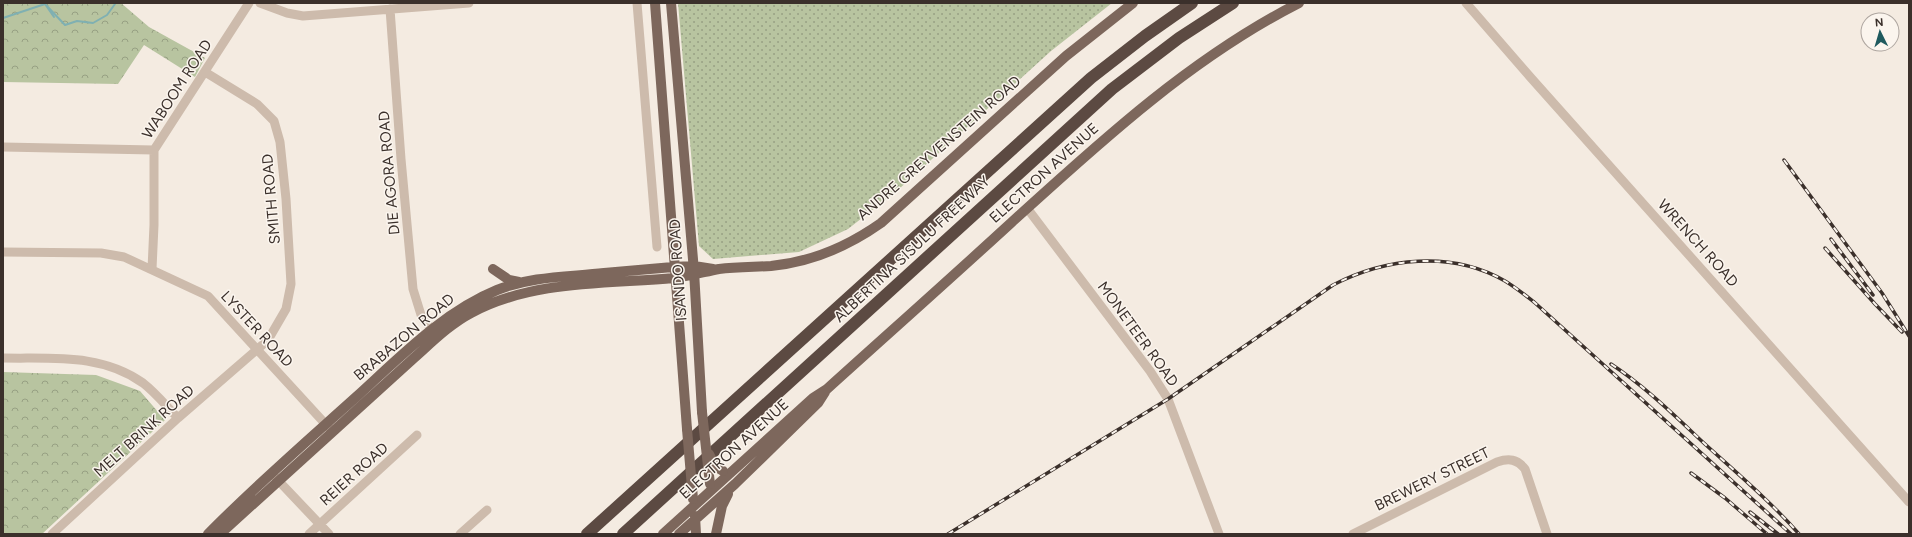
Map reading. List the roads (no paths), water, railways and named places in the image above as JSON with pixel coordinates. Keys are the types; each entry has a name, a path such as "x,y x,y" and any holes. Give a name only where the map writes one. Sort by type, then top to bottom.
{"highway":[{"name":"ALBERTINA SISULU FREEWAY","path":"587,534 1091,78 1145,36 1192,3"},
{"name":"ALBERTINA SISULU FREEWAY","path":"624,534 1112,89 1179,38 1233,3"}],"main road":[{"name":"ISANDO ROAD","path":"655,3 673,267 696,534"},
{"name":"ISANDO ROAD","path":"671,3 694,271 702,412 715,534"},
{"name":"ANDRE GREYVENSTEIN ROAD","path":"694,271 772,266 807,260 839,249 864,234 900,207 1066,56 1133,3"},
{"name":"ELECTRON AVENUE","path":"663,534 710,488 729,477 818,403 827,389 1132,115 1188,73 1235,41 1298,3"},
{"name":"BRABAZON ROAD","path":"208,534 359,395 474,301 498,289 522,282 549,277 673,267 694,271"},
{"path":"493,269 509,280 522,282"},
{"name":"BRABAZON ROAD","path":"220,534 366,403 435,333 470,313 502,299 518,295 560,288 674,278 694,271"},
{"path":"359,395 366,403"},
{"path":"706,448 715,466 729,477 715,534"},
{"name":"ELECTRON AVENUE","path":"679,534 712,504 729,477"}],"street":[{"name":"WABOOM ROAD","path":"152,268 154,225 154,150 249,3"},
{"path":"260,3 295,15 355,7 390,9 469,3"},
{"name":"ISANDO ROAD","path":"637,3 657,247"},
{"name":"WRENCH ROAD","path":"1466,3 1909,502"},
{"name":"DIE AGORA ROAD","path":"390,9 401,159 413,289 422,318 435,333"},
{"name":"SMITH ROAD","path":"205,72 257,104 271,116 280,142 286,199 290,289 284,315 268,340 256,350"},
{"path":"3,148 154,150"},
{"name":"MONETEER ROAD","path":"1027,208 1150,371 1168,399 1219,534"},
{"name":"LYSTER ROAD","path":"3,252 110,254 124,257 152,268 208,296 333,433"},
{"name":"MELT BRINK ROAD","path":"52,534 178,418 256,350"},
{"path":"3,358 80,359 100,362 145,384 178,418"},
{"name":"REIER ROAD","path":"309,534 418,435"},
{"name":"BREWERY STREET","path":"1353,534 1497,462 1508,459 1517,461 1525,469 1547,534"},
{"path":"272,474 329,534"},
{"path":"460,534 487,510"}],"waterway":[{"path":"54,17 45,4 65,25 77,21 93,23 107,15 115,4"},
{"path":"3,18 45,4"}],"railway":[{"path":"1784,160 1882,293 1909,336"},
{"path":"1831,239 1873,295"},
{"path":"1825,248 1902,332"},
{"path":"948,534 1168,399 1333,285 1374,269 1418,261 1463,265 1484,271 1505,281 1520,291 1791,534"},
{"path":"1611,364 1636,382 1742,477 1766,499 1799,534"},
{"path":"1691,473 1725,498 1767,534"},
{"path":"1750,512 1778,534"}]}
